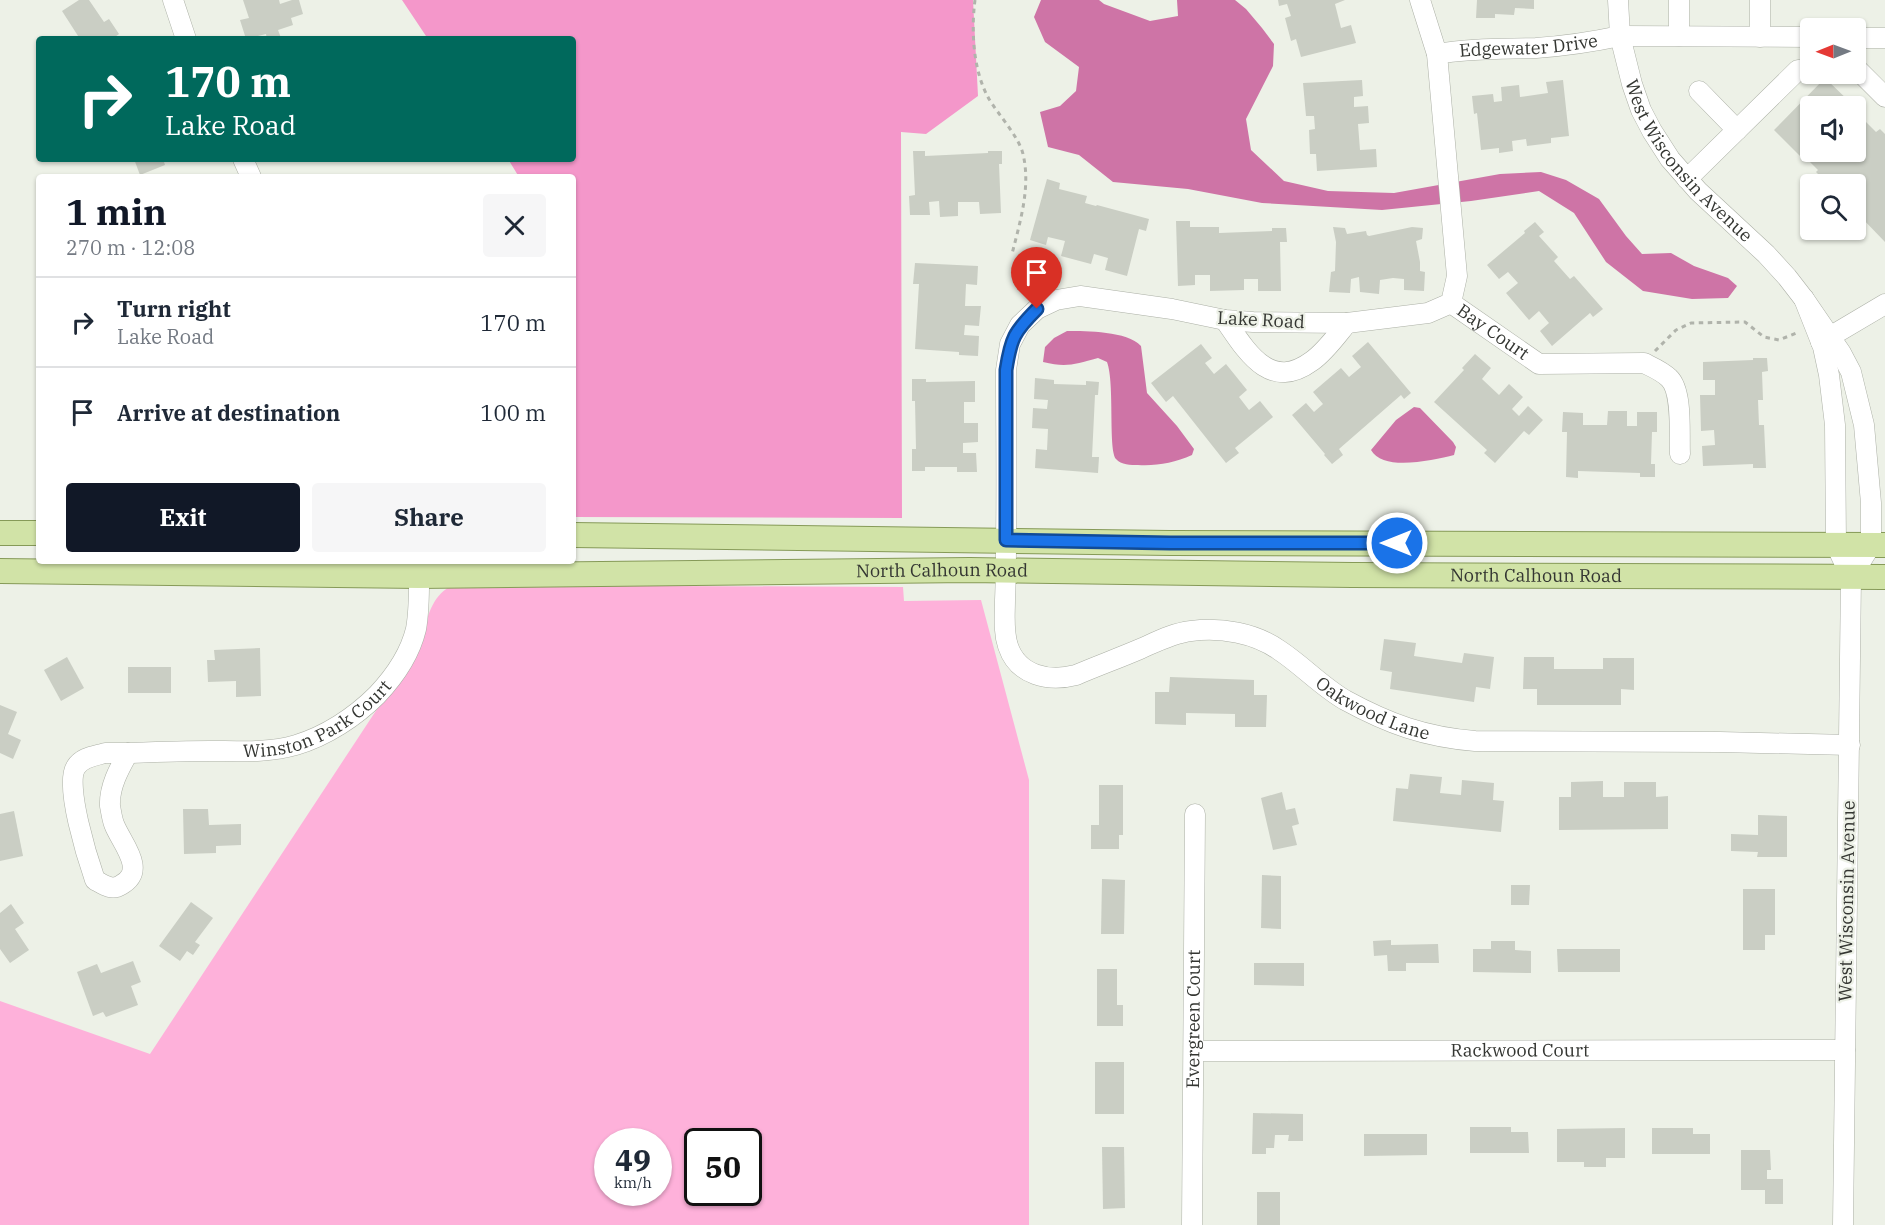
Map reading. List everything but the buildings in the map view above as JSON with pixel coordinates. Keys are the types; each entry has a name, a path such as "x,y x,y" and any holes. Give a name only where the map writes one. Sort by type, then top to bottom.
{"main road":[{"path":"0,533 36,534"},
{"name":"North Calhoun Road","path":"576,535 1170,543 1878,545"},
{"path":"1351,543 1352,575"},
{"name":"North Calhoun Road","path":"0,571 947,570 1352,575 1885,577"}],"street":[{"path":"173,0 185,36"},
{"path":"1420,0 1437,54 1457,276 1451,303"},
{"name":"West Wisconsin Avenue","path":"1618,0 1620,36 1632,84 1641,110 1652,131 1670,159 1687,179 1766,254 1804,298 1822,335 1851,372 1864,424 1878,545"},
{"path":"1679,0 1679,36"},
{"path":"1760,0 1760,37"},
{"name":"Edgewater Drive","path":"1437,54 1480,49 1536,48 1592,43 1620,36 1800,37"},
{"path":"1866,38 1885,38"},
{"path":"1687,179 1800,70"},
{"path":"1866,78 1885,97"},
{"path":"1699,91 1737,130"},
{"name":"Lake Road","path":"1005,571 1006,370 1010,344 1020,326 1037,309 1056,300 1080,296 1172,309 1225,320 1347,323 1428,313 1451,303"},
{"name":"Bay Court","path":"1451,303 1539,364 1644,363"},
{"path":"1822,335 1885,304"},
{"path":"1225,320 1258,363 1270,371 1282,373 1298,369 1313,361 1347,323"},
{"name":"West Wisconsin Avenue","path":"1822,335 1835,425 1836,545 1851,577 1843,1225"},
{"path":"1644,363 1669,378 1673,383 1678,400 1680,454"},
{"path":"1851,577 1878,545"},
{"name":"Winston Park Court","path":"128,753 117,774 110,805 114,824 132,859 133,871 128,881 118,887 106,887 95,880 74,801 73,775 76,766 88,757 105,753 266,750 295,745 332,729 370,701 399,669 416,628 419,569"},
{"name":"Oakwood Lane","path":"1005,571 1005,626 1008,645 1020,665 1042,678 1066,678 1076,675 1172,635 1191,631 1219,630 1257,639 1278,649 1343,699 1379,718 1398,726 1450,739 1850,745"},
{"name":"Evergreen Court","path":"1192,1225 1195,814"},
{"name":"Rackwood Court","path":"1194,1051 1845,1050"}],"path":[{"path":"975,0 972,20 978,68 988,97 1023,152 1026,181 1024,200 1012,254"},
{"path":"1644,363 1676,330 1691,323 1745,322 1764,337 1779,340 1822,335"}],"shaded area":[{"path":"402,0 973,0 978,96 926,134 901,132 902,518 576,517 576,174 517,174 510,162 576,162 576,36 426,36"},
{"path":"1041,0 1099,0 1150,21 1178,16 1177,0 1235,0 1246,9 1274,44 1273,66 1246,119 1251,150 1284,181 1328,191 1394,193 1500,174 1541,172 1566,180 1599,199 1642,254 1671,253 1694,266 1728,278 1737,286 1728,298 1692,299 1643,291 1606,262 1574,213 1539,191 1382,210 1262,203 1188,189 1113,182 1079,155 1048,147 1040,112 1060,106 1076,91 1079,67 1045,42 1034,17"},
{"path":"1067,331 1117,335 1135,341 1141,346 1147,393 1194,449 1192,455 1172,462 1152,465 1126,464 1116,459 1112,443 1111,385 1107,362 1098,358 1065,365 1043,362 1045,347 1054,338"},
{"path":"1414,407 1420,408 1453,442 1456,447 1454,455 1397,463 1377,457 1371,450 1396,420"},
{"path":"454,585 903,587 904,601 981,600 1029,780 1029,1225 0,1225 0,1001 150,1054 412,656 433,605 441,593"}],"route":[{"path":"1037,309 1020,326 1010,344 1006,370 1006,540 1397,543"}]}
